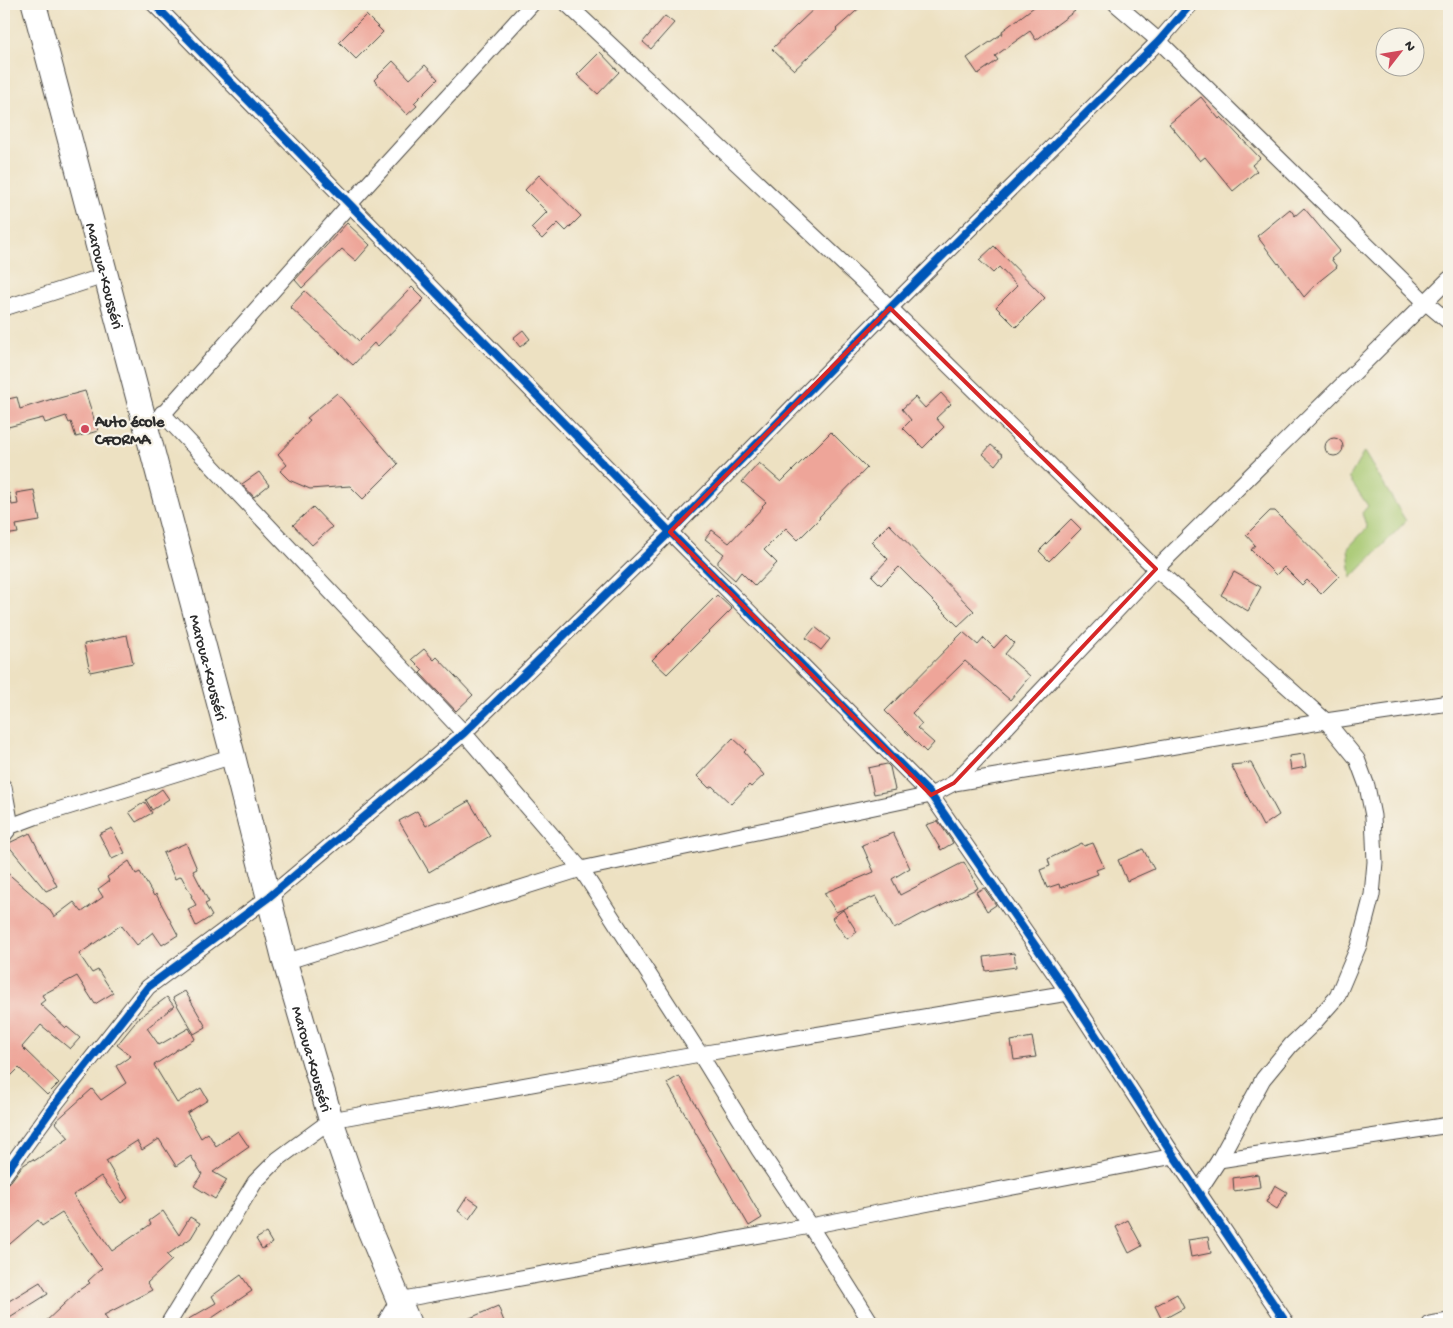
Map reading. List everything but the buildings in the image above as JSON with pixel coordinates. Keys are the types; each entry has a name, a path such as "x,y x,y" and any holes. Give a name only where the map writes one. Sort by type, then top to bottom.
{"highway":[{"name":"Maroua-Kousséri","path":"34,4 107,275 285,962 331,1120 366,1222 409,1324"}],"street":[{"path":"154,4 670,532 931,795 1068,993 1286,1324"},
{"path":"147,434 162,414 349,205 532,4"},
{"path":"567,4 890,308 1156,570 1326,721 1356,759 1367,786 1374,816 1375,862 1372,895 1359,945 1336,996 1263,1079 1219,1160 1198,1192"},
{"path":"1116,4 1159,41 1425,302 1449,322"},
{"path":"4,1176 63,1095 148,987 269,897 464,733 670,532 890,308 1159,41 1191,4"},
{"path":"4,308 107,275"},
{"path":"954,783 1156,570 1449,279"},
{"path":"162,414 464,733 581,868 759,1150 872,1324"},
{"path":"285,962 581,868 931,795 954,783 1326,721 1449,703"},
{"path":"4,787 7,831 35,817 233,756"},
{"path":"168,1324 255,1182 278,1159 331,1120 700,1054 1068,993"},
{"path":"1219,1160 1449,1125"},
{"path":"384,1324 398,1300 810,1226 1174,1156"},
{"path":"1430,1324 1449,1321"}],"highlighted area":[{"path":"890,308 1156,569 954,783 931,795 670,532"}],"green space":[{"path":"1364,452 1406,521 1351,578 1348,548 1367,528 1362,513 1368,506 1349,478"}],"cycle path":[{"path":"154,4 670,532 931,795 1068,993 1174,1156 1287,1324"},
{"path":"4,1175 57,1102 148,987 269,897 464,733 670,532 890,308 1159,41 1191,4"}],"place":[{"name":"Auto école CFORMA","path":"85,429"}]}
